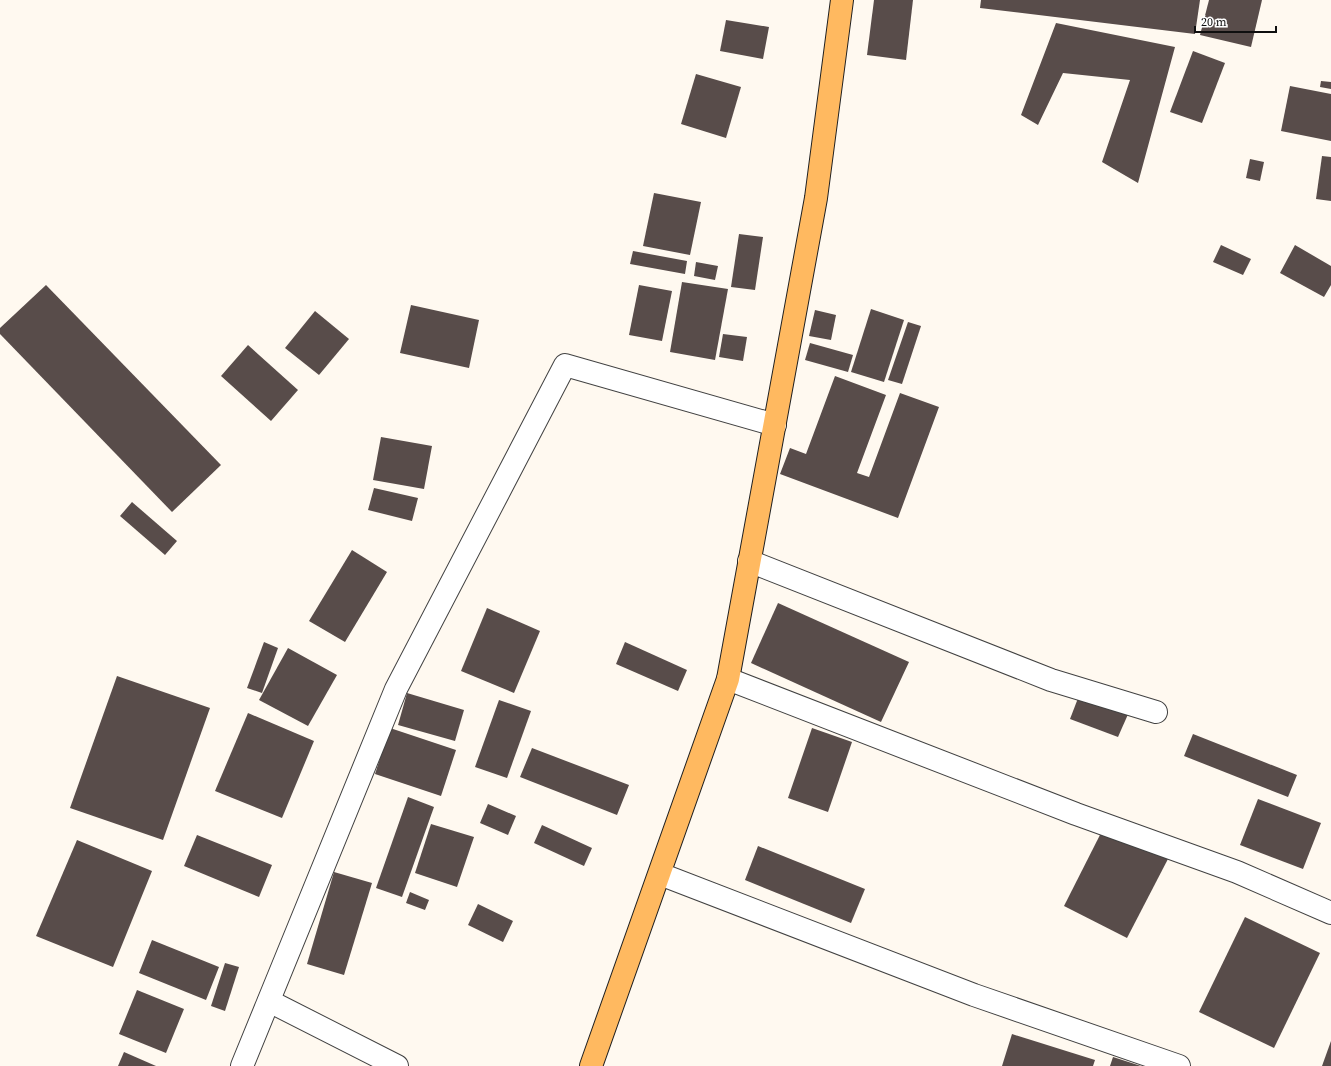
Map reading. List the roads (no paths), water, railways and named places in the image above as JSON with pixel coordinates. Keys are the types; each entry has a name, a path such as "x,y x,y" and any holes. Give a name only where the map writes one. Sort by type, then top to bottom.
{"main road":[{"path":"591,1066 728,679 816,198 842,0"}],"street":[{"path":"242,1066 396,689 565,365 775,425"},
{"path":"749,561 1051,680 1156,712"},
{"path":"728,679 1076,814 1237,872 1331,914"},
{"path":"660,874 974,995 1179,1066"},
{"path":"269,1001 397,1066"}]}
